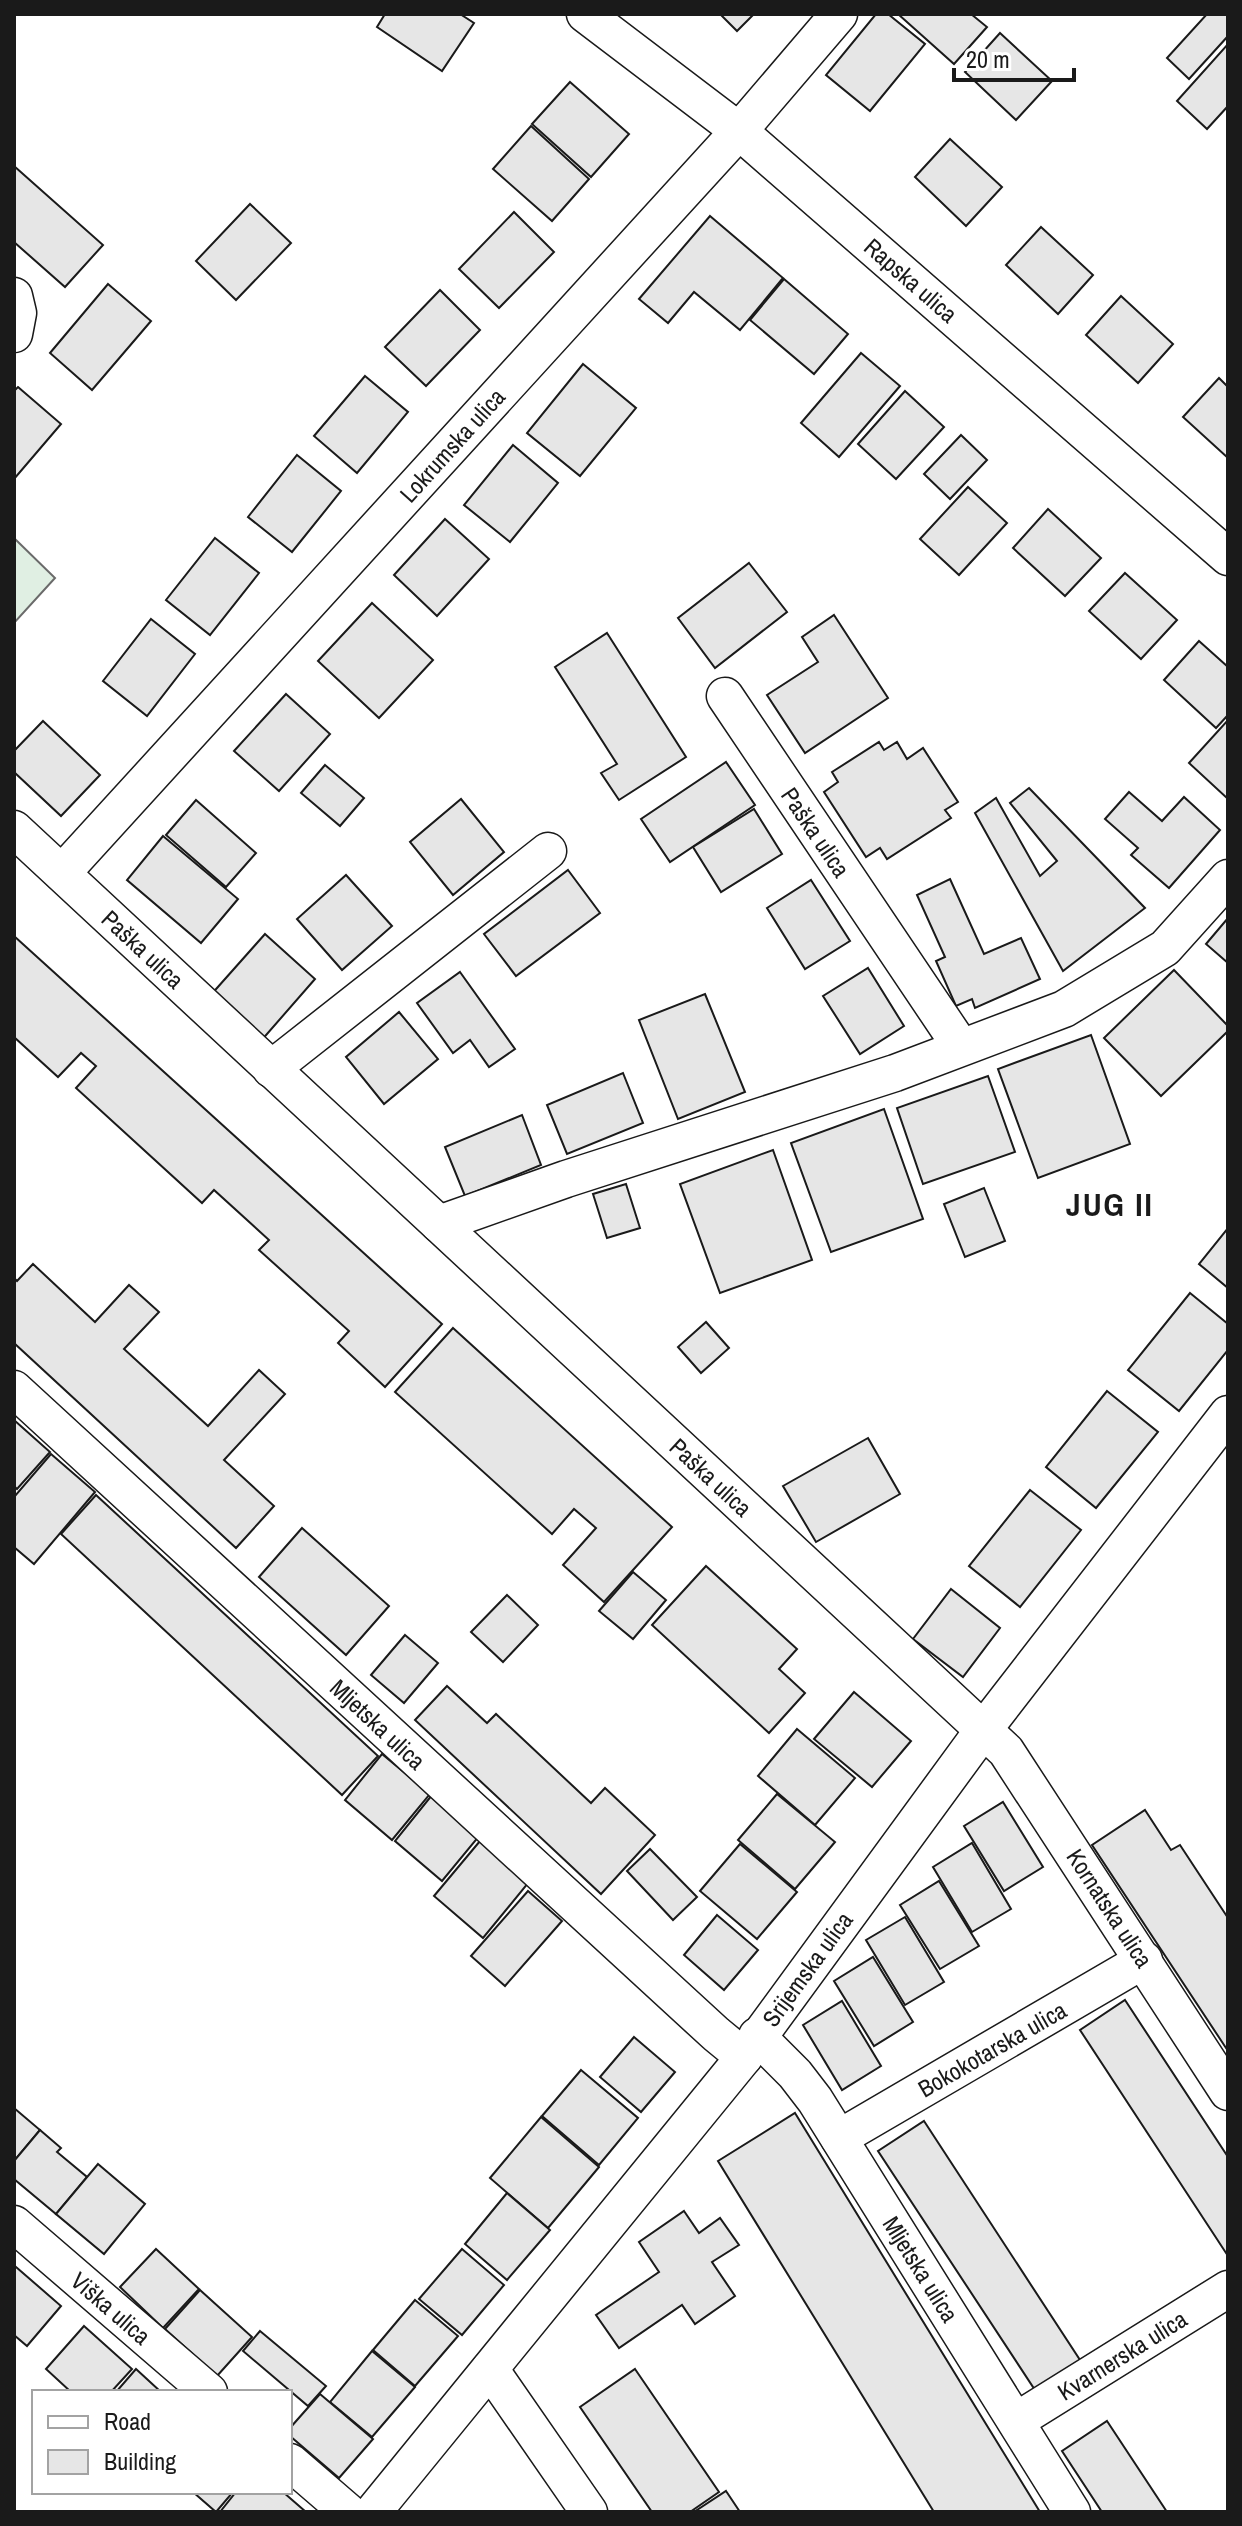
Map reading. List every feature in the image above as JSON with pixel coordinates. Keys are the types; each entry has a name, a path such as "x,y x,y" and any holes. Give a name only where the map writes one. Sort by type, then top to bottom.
{"street":[{"name":"Rapska ulica","path":"585,14 739,131 1228,557"},
{"name":"Lokrumska ulica","path":"62,873 739,131 839,14"},
{"path":"14,296 18,313 14,334"},
{"name":"Paška ulica","path":"725,696 961,1047"},
{"name":"Paška ulica","path":"14,829 984,1729"},
{"path":"271,1069 548,851"},
{"path":"439,1224 566,1179 895,1073 1064,1009 1165,948 1228,878"},
{"name":"Mljetska ulica","path":"14,1389 681,2002 795,2074 839,2138 1072,2512"},
{"name":"Srijemska ulica","path":"373,2512 751,2046 984,1729 1228,1414"},
{"name":"Kornatska ulica","path":"984,1729 1006,1751 1228,2092"},
{"name":"Bokokotarska ulica","path":"839,2138 1144,1960"},
{"name":"Viška ulica","path":"14,2224 207,2390"},
{"name":"Kvarnerska ulica","path":"1016,2421 1228,2289"},
{"path":"490,2369 589,2512"},
{"path":"292,2464 348,2512"}],"green space":[{"path":"14,538 55,578 14,623"}],"building":[{"path":"385,14 460,14 474,23 442,71 377,27"},
{"path":"720,14 754,14 737,31"},
{"path":"876,14 888,14 925,44 870,111 826,75"},
{"path":"898,14 971,14 987,27 954,64"},
{"path":"1207,14 1228,15 1228,36 1189,79 1167,58"},
{"path":"1000,33 1052,81 1016,120 965,72"},
{"path":"1228,44 1228,106 1207,129 1177,101"},
{"path":"570,82 629,134 591,177 532,124"},
{"path":"531,126 589,179 552,221 493,169"},
{"path":"950,139 1002,187 966,226 915,177"},
{"path":"14,166 103,245 65,287 14,242"},
{"path":"250,204 291,243 236,300 196,261"},
{"path":"514,212 554,252 499,308 459,269"},
{"path":"710,216 783,278 740,330 694,292 668,323 639,299"},
{"path":"1041,227 1093,275 1058,314 1006,265"},
{"path":"784,279 848,334 814,374 750,320"},
{"path":"108,284 151,321 92,390 50,353"},
{"path":"440,290 480,330 426,386 385,347"},
{"path":"1121,296 1173,344 1138,383 1086,335"},
{"path":"861,353 900,386 839,457 801,423"},
{"path":"583,364 636,408 580,476 527,433"},
{"path":"365,376 408,412 357,473 314,436"},
{"path":"1219,378 1228,387 1228,458 1183,417"},
{"path":"18,387 61,424 14,479 14,391"},
{"path":"905,391 944,427 896,479 858,444"},
{"path":"961,435 987,460 950,499 924,474"},
{"path":"513,445 558,483 510,542 464,505"},
{"path":"297,455 341,491 292,552 248,517"},
{"path":"968,487 1007,523 959,575 920,539"},
{"path":"1048,509 1101,558 1065,596 1013,548"},
{"path":"445,519 489,559 437,616 394,575"},
{"path":"215,538 259,573 210,635 166,600"},
{"path":"749,563 787,612 715,668 678,618"},
{"path":"1125,573 1177,620 1141,659 1089,611"},
{"path":"372,603 433,660 379,718 318,661"},
{"path":"834,615 888,698 805,753 767,695 818,662 802,637"},
{"path":"151,619 195,654 147,716 103,681"},
{"path":"607,633 686,757 619,800 601,773 617,764 555,667"},
{"path":"1199,641 1228,667 1228,715 1216,728 1164,680"},
{"path":"286,694 330,734 279,791 234,751"},
{"path":"1228,720 1228,799 1189,763"},
{"path":"43,721 100,775 61,816 14,772 14,751"},
{"path":"879,742 884,750 897,742 907,759 923,748 958,802 945,810 951,818 887,859 880,848 866,857 824,792 838,782 832,772"},
{"path":"726,762 755,805 670,862 641,819"},
{"path":"325,765 364,798 340,826 301,793"},
{"path":"1029,788 1145,908 1063,971 975,813 996,798 1040,876 1057,861 1010,803"},
{"path":"1129,792 1162,821 1184,797 1220,830 1169,888 1131,855 1138,848 1105,819"},
{"path":"461,799 504,852 453,895 410,842"},
{"path":"196,800 256,853 226,887 166,835"},
{"path":"754,809 782,854 721,892 693,847"},
{"path":"163,836 238,899 201,943 127,880"},
{"path":"568,870 600,913 516,976 484,934"},
{"path":"346,875 392,926 342,970 297,919"},
{"path":"950,879 984,954 1021,938 1040,979 975,1008 972,999 956,1006 936,961 945,957 917,895"},
{"path":"811,880 850,941 805,969 767,908"},
{"path":"1228,918 1228,963 1206,944"},
{"path":"265,934 315,979 260,1042 209,997"},
{"path":"14,936 442,1324 385,1387 338,1343 349,1331 259,1250 269,1240 214,1190 202,1203 76,1088 96,1066 81,1053 58,1077 14,1037"},
{"path":"868,968 904,1026 860,1054 823,996"},
{"path":"1174,970 1228,1026 1228,1031 1161,1096 1104,1038"},
{"path":"460,972 515,1049 489,1067 470,1040 453,1053 417,1003"},
{"path":"705,994 745,1092 678,1119 639,1020"},
{"path":"399,1012 438,1059 384,1104 346,1057"},
{"path":"1091,1035 1130,1144 1038,1178 998,1069"},
{"path":"623,1073 643,1123 567,1154 547,1105"},
{"path":"988,1076 1015,1152 923,1184 897,1108"},
{"path":"884,1109 923,1219 831,1252 791,1143"},
{"path":"522,1115 541,1165 465,1196 445,1147"},
{"path":"773,1150 812,1260 720,1293 680,1184"},
{"path":"626,1184 640,1228 607,1238 593,1194"},
{"path":"984,1188 1005,1241 965,1257 944,1204"},
{"path":"1228,1228 1228,1288 1199,1264"},
{"path":"33,1264 95,1322 129,1285 159,1312 124,1349 208,1426 259,1370 285,1394 224,1460 274,1506 236,1548 14,1343 14,1278 17,1281"},
{"path":"1190,1293 1228,1324 1228,1350 1179,1411 1128,1370"},
{"path":"706,1322 729,1348 701,1373 678,1347"},
{"path":"453,1328 672,1527 604,1602 563,1565 596,1528 574,1509 552,1534 395,1392"},
{"path":"1107,1391 1158,1432 1096,1508 1046,1467"},
{"path":"14,1420 50,1452 17,1489 14,1486"},
{"path":"868,1438 900,1494 816,1542 783,1486"},
{"path":"51,1454 95,1492 34,1564 14,1547 14,1497"},
{"path":"1030,1490 1081,1530 1020,1607 969,1566"},
{"path":"96,1495 378,1756 342,1795 61,1534"},
{"path":"302,1528 389,1606 346,1655 259,1577"},
{"path":"706,1566 797,1649 779,1669 805,1693 769,1733 652,1625"},
{"path":"633,1572 666,1600 633,1639 599,1611"},
{"path":"951,1589 1000,1628 963,1677 913,1639"},
{"path":"507,1595 538,1625 503,1662 471,1632"},
{"path":"405,1635 438,1663 404,1703 371,1675"},
{"path":"447,1686 487,1723 496,1714 591,1803 605,1788 655,1835 601,1894 415,1720"},
{"path":"854,1692 911,1741 872,1787 814,1739"},
{"path":"797,1729 855,1778 815,1825 758,1776"},
{"path":"382,1754 430,1794 392,1840 345,1800"},
{"path":"777,1794 835,1842 795,1889 738,1840"},
{"path":"432,1795 480,1835 442,1881 395,1841"},
{"path":"1003,1802 1043,1867 1004,1891 964,1826"},
{"path":"1145,1810 1171,1850 1180,1845 1228,1918 1228,2051 1092,1845"},
{"path":"480,1841 529,1882 483,1938 434,1896"},
{"path":"972,1843 1011,1909 972,1932 933,1867"},
{"path":"740,1844 797,1892 757,1939 700,1891"},
{"path":"650,1849 697,1897 673,1920 627,1871"},
{"path":"939,1881 979,1946 940,1969 900,1905"},
{"path":"528,1891 562,1921 505,1986 471,1956"},
{"path":"717,1915 758,1950 724,1990 684,1955"},
{"path":"905,1917 944,1982 905,2005 866,1940"},
{"path":"873,1957 913,2022 874,2046 834,1981"},
{"path":"1125,2000 1228,2157 1228,2256 1080,2030"},
{"path":"842,2001 881,2066 842,2090 803,2025"},
{"path":"634,2037 675,2072 641,2112 600,2077"},
{"path":"581,2070 638,2118 599,2165 542,2116"},
{"path":"14,2108 40,2130 14,2161"},
{"path":"795,2113 1040,2512 934,2512 718,2161"},
{"path":"541,2117 599,2167 548,2228 490,2178"},
{"path":"924,2121 1080,2360 1035,2390 878,2151"},
{"path":"40,2130 61,2148 57,2152 87,2177 56,2214 14,2179 14,2161"},
{"path":"98,2164 145,2204 104,2254 56,2214"},
{"path":"507,2193 550,2230 507,2280 465,2244"},
{"path":"684,2211 699,2233 720,2218 739,2245 712,2262 735,2296 695,2324 682,2305 619,2348 596,2315 659,2272 639,2242"},
{"path":"156,2249 199,2289 163,2328 120,2287"},
{"path":"462,2249 504,2285 462,2335 419,2299"},
{"path":"16,2267 61,2306 27,2346 14,2335"},
{"path":"200,2290 252,2337 217,2376 165,2329"},
{"path":"415,2300 458,2336 415,2386 373,2350"},
{"path":"84,2326 132,2369 113,2390 69,2390 46,2369"},
{"path":"260,2331 326,2386 308,2406 243,2351"},
{"path":"372,2351 415,2387 372,2437 330,2402"},
{"path":"136,2369 159,2390 118,2390"},
{"path":"635,2369 719,2492 690,2512 652,2512 580,2407"},
{"path":"320,2394 373,2439 339,2478 292,2438 292,2426"},
{"path":"1107,2421 1167,2512 1102,2512 1062,2451"},
{"path":"726,2491 740,2512 694,2512"},
{"path":"195,2494 231,2494 216,2512"},
{"path":"234,2494 285,2494 306,2512 220,2512"}],"district":[{"name":"JUG II","path":"1110,1204"}]}
